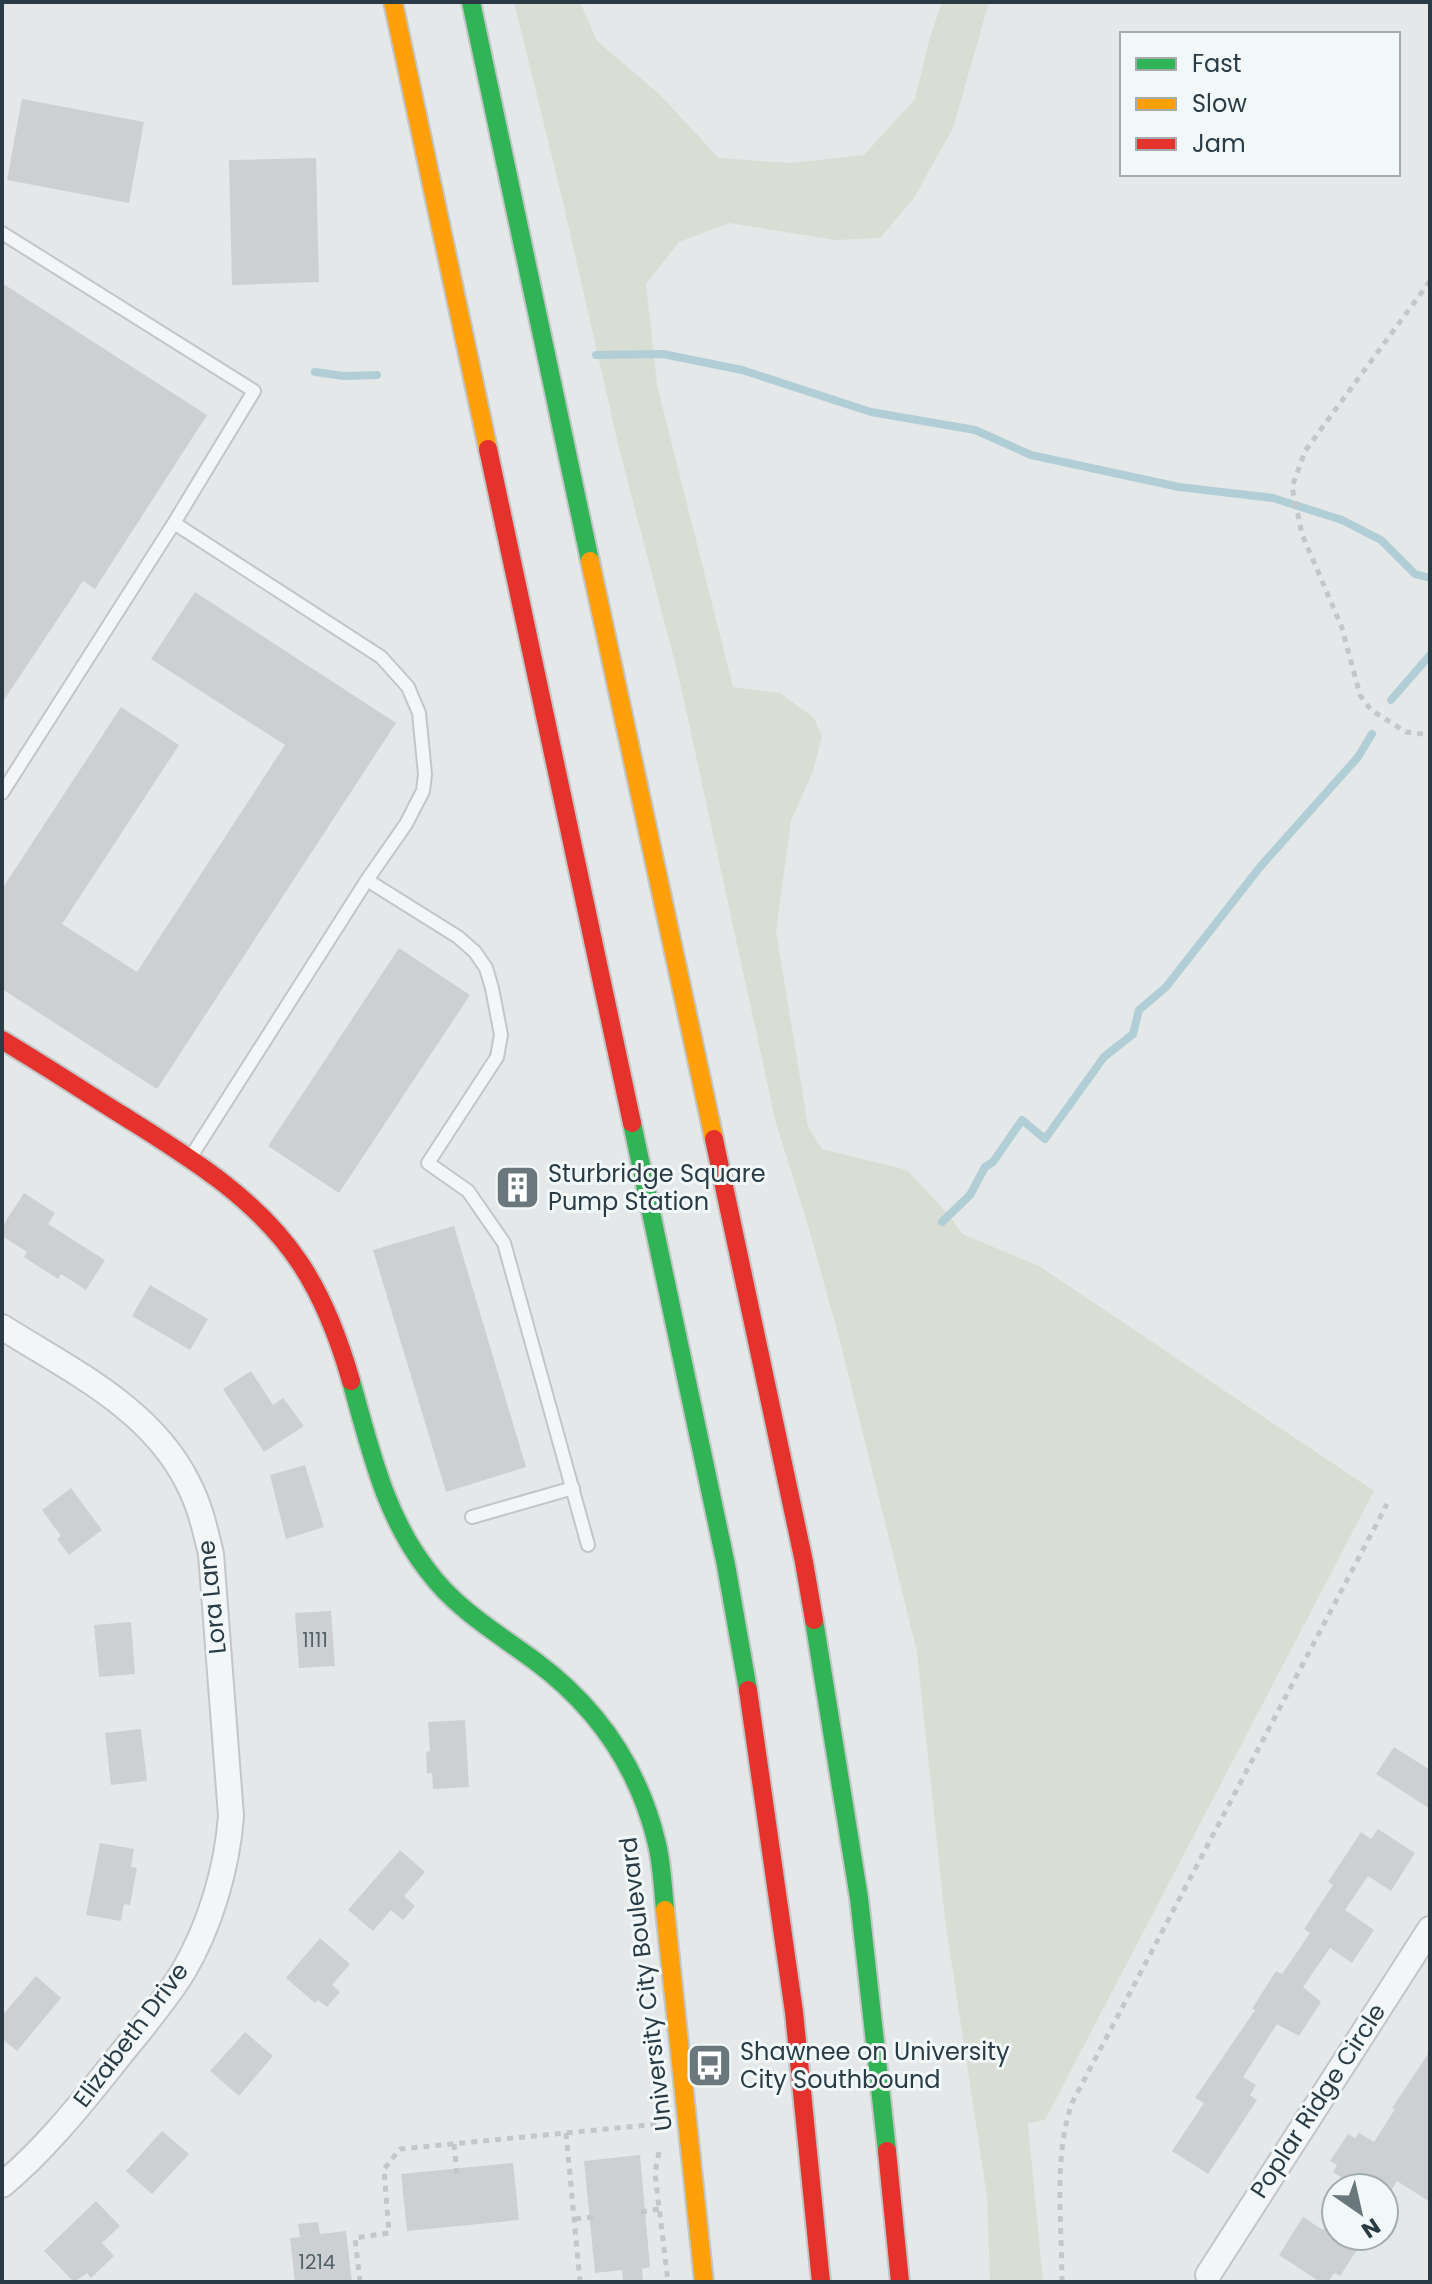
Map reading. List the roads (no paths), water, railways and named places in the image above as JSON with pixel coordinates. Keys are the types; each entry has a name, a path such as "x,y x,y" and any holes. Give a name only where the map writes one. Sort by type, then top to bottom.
{"main road":[{"path":"393,2 729,1579 788,1949 821,2282"},
{"path":"471,2 802,1548 859,1898 877,2040 900,2282"},
{"name":"University City Boulevard","path":"2,1040 191,1157 239,1193 265,1219 302,1265 318,1292 343,1353 380,1485 407,1542 428,1571 465,1611 580,1698 611,1736 640,1788 658,1846 704,2282"}],"street":[{"name":"Lora Lane","path":"2,1327 114,1398 138,1417 158,1438 188,1482 202,1517 211,1554 231,1816"},
{"name":"Elizabeth Drive","path":"2,2185 21,2169 93,2090 182,1973 208,1918 229,1839 231,1816"},
{"name":"Poplar Ridge Circle","path":"1208,2275 1430,1929"}],"lane":[{"path":"2,233 254,391 2,793"},
{"path":"174,523 381,657 408,687 419,713 425,774 423,791 406,824 191,1157"},
{"path":"367,880 458,937 475,952 486,968 501,1035 497,1057 428,1163 468,1191 504,1243 588,1545"},
{"path":"472,1517 573,1488"}],"waterway":[{"path":"596,355 663,354 742,370 871,412 975,430 1031,455 1179,487 1273,498 1342,520 1381,540 1415,574 1430,578"},
{"path":"315,372 344,376 377,375"},
{"path":"1391,700 1430,655"},
{"path":"942,1222 970,1195 985,1167 993,1162 1022,1120 1045,1139 1104,1057 1133,1034 1139,1010 1166,987 1260,867 1358,757 1372,734"}],"place":[{"name":"Sturbridge Square Pump Station","path":"517,1188"},
{"name":"Shawnee on University City Southbound","path":"709,2066"}]}
